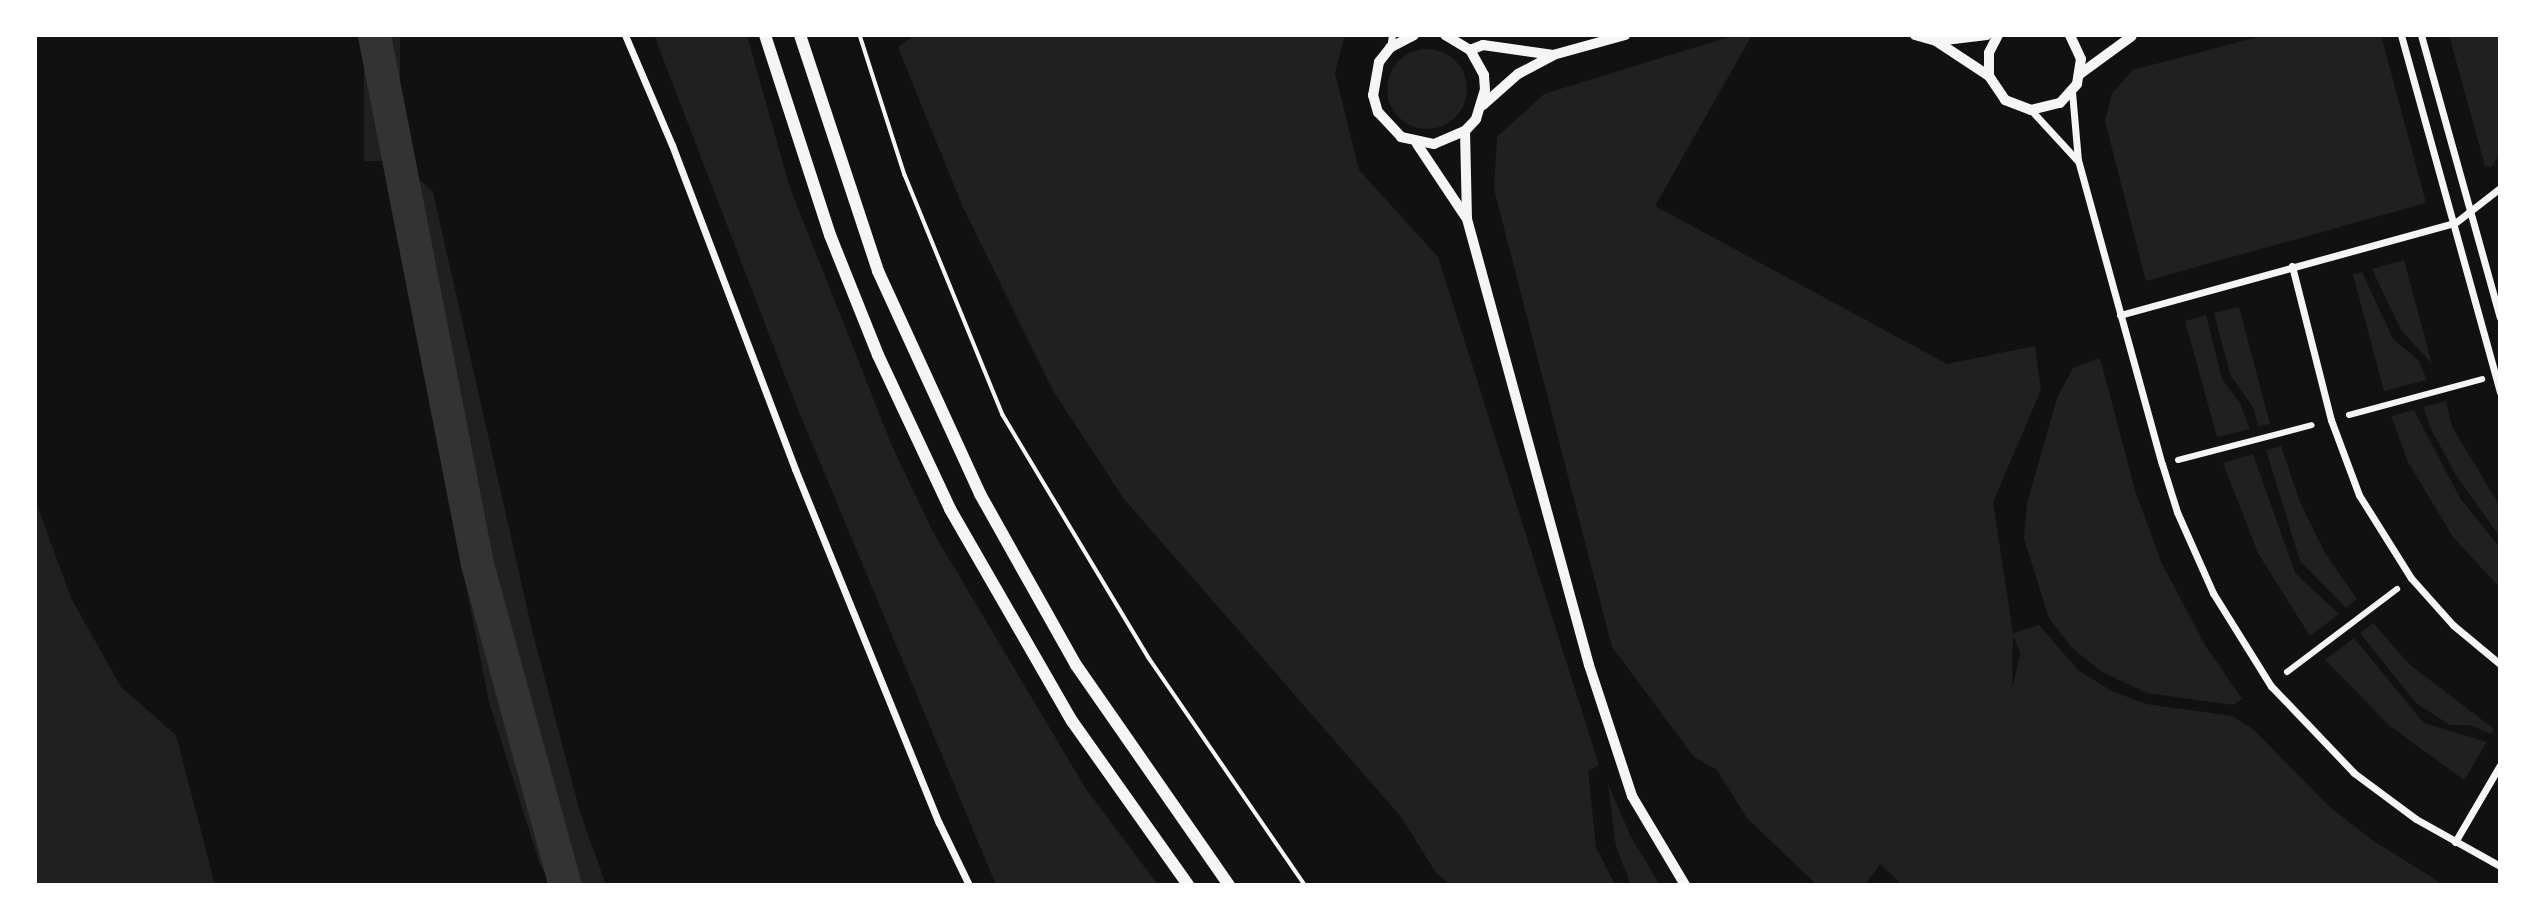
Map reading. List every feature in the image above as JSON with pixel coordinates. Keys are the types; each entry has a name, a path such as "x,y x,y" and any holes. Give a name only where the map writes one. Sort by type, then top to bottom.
{"main road":[{"path":"765,35 830,235 878,355 950,509 1072,721 1188,885"},
{"path":"800,35 878,271 980,494 1076,665 1229,885"}],"street":[{"path":"625,35 672,145 805,495 939,823 970,885"},
{"path":"1390,48 1392,35"},
{"path":"1414,35 1390,48 1379,62 1373,95 1388,126 1417,144 1467,219"},
{"path":"1445,35 1470,50 1484,75 1483,105"},
{"path":"1417,144 1451,141 1465,131 1483,105 1518,74 1553,55 1625,35"},
{"path":"1915,35 1936,41 1989,76 2005,100 2031,110 2078,160"},
{"path":"1936,41 1987,35"},
{"path":"1989,76 1989,53 1998,35"},
{"path":"2031,110 2060,103 2072,92 2080,74 2081,59 2070,35"},
{"path":"2080,74 2131,35"},
{"path":"2402,35 2500,393"},
{"path":"2420,35 2473,213 2500,317"},
{"path":"1470,50 1483,46 1553,55"},
{"path":"2072,92 2078,160 2177,512 2239,639 2271,686 2354,773 2455,842 2500,866"},
{"path":"1465,131 1467,219 1589,665 1632,796 1685,885"},
{"path":"2120,315 2455,223 2473,213 2500,188"},
{"path":"2292,266 2331,420 2359,495 2411,578 2453,625 2500,664"},
{"path":"2349,415 2482,379"},
{"path":"2178,460 2312,425"},
{"path":"2287,672 2397,589"},
{"path":"2455,842 2500,765"}],"path":[{"path":"860,35 905,176 1003,415 1149,658 1305,885"}],"shaded area":[{"path":"364,35 400,35 400,161 364,161"},
{"path":"654,35 747,35 789,185 892,446 933,532 1086,789 1158,885 996,885 797,407"},
{"path":"915,35 1345,35 1335,73 1359,170 1438,257 1599,765 1588,771 1596,847 1615,885 1451,885 1436,873 1402,818 1124,499 1052,389 962,205 898,47"},
{"path":"1735,35 1752,35 1655,206 1947,364 2035,346 2041,390 1993,502 2013,633 2039,625 2079,671 2112,691 2146,704 2232,716 2253,729 2331,808 2375,842 2444,885 1902,885 1880,864 1865,885 1817,885 1747,818 1717,770 1694,757 1612,647 1494,189 1497,137 1544,94","holes":["2013,635 2020,653 2012,690"]},
{"path":"2265,35 2381,35 2426,203 2146,281 2105,121 2112,93 2133,70"},
{"path":"2449,35 2500,35 2500,155 2491,167 2485,166"},
{"path":"1427,49 1442,52 1455,61 1464,74 1467,89 1464,104 1455,117 1442,126 1427,129 1412,126 1399,117 1390,104 1387,89 1390,74 1399,61 1412,52"},
{"path":"422,182 433,192 532,630 580,812 606,885 554,885 540,865 489,702 388,192"},
{"path":"2404,260 2432,364 2401,330 2372,269"},
{"path":"2362,272 2393,339 2419,361 2427,380 2384,391 2353,275"},
{"path":"2239,307 2270,424 2258,426 2254,409 2230,374 2214,313"},
{"path":"2206,315 2222,379 2240,403 2250,429 2217,437 2185,321"},
{"path":"2100,358 2135,490 2161,562 2205,645 2242,699 2233,705 2147,693 2102,672 2072,648 2049,618 2024,539 2027,503 2057,398 2073,368"},
{"path":"2446,401 2452,427 2500,506 2500,537 2457,477 2432,431 2423,407"},
{"path":"2414,410 2460,498 2500,548 2500,588 2453,537 2408,462 2391,416"},
{"path":"2281,446 2300,502 2325,553 2357,599 2346,608 2300,561 2266,450"},
{"path":"2253,454 2295,573 2339,614 2310,636 2258,553 2223,463"},
{"path":"35,499 71,598 121,687 176,735 215,885 35,885"},
{"path":"2373,623 2409,664 2494,729 2491,734 2470,725 2450,725 2416,703 2360,633"},
{"path":"2354,638 2424,723 2487,742 2464,780 2390,726 2325,660"},
{"path":"1608,784 1631,837 1660,885 1631,885 1616,847"}],"waterway":[{"path":"374,35 477,564 565,885"}]}
